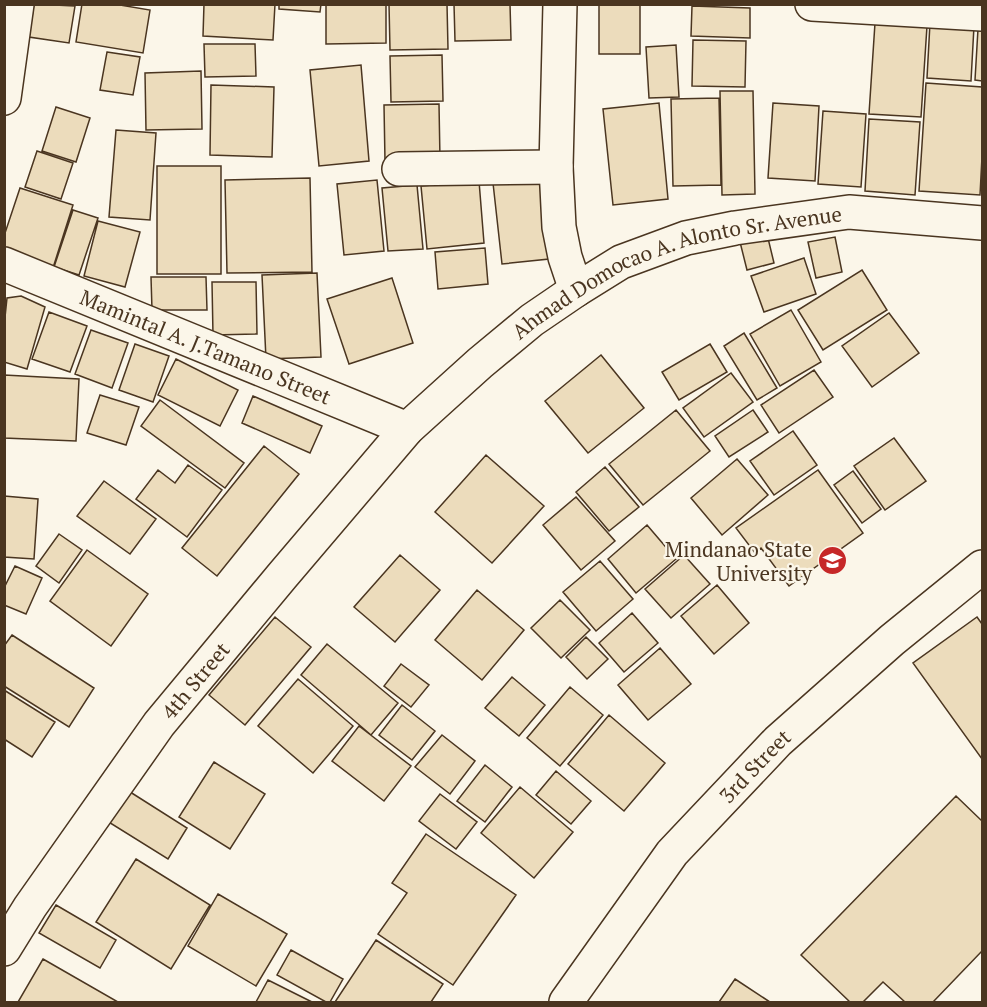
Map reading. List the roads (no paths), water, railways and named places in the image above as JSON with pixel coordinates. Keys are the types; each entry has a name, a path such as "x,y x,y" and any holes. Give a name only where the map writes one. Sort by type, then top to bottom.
{"street":[{"path":"4,98 17,4"},
{"path":"560,4 556,167 559,227 565,257 576,290"},
{"path":"812,4 982,14"},
{"path":"399,169 556,167"},
{"name":"Ahmad Domocao A. Alonto Sr. Avenue","path":"407,429 532,320 621,262 686,238 735,228 849,212 982,223"},
{"name":"Mamintal A. J.Tamano Street","path":"4,264 407,429"},
{"name":"4th Street","path":"4,949 30,907 159,724 407,429"},
{"name":"3rd Street","path":"566,1002 672,853 778,741 892,640 982,567"}],"place":[{"name":"Mindanao State University","path":"833,561"}]}
